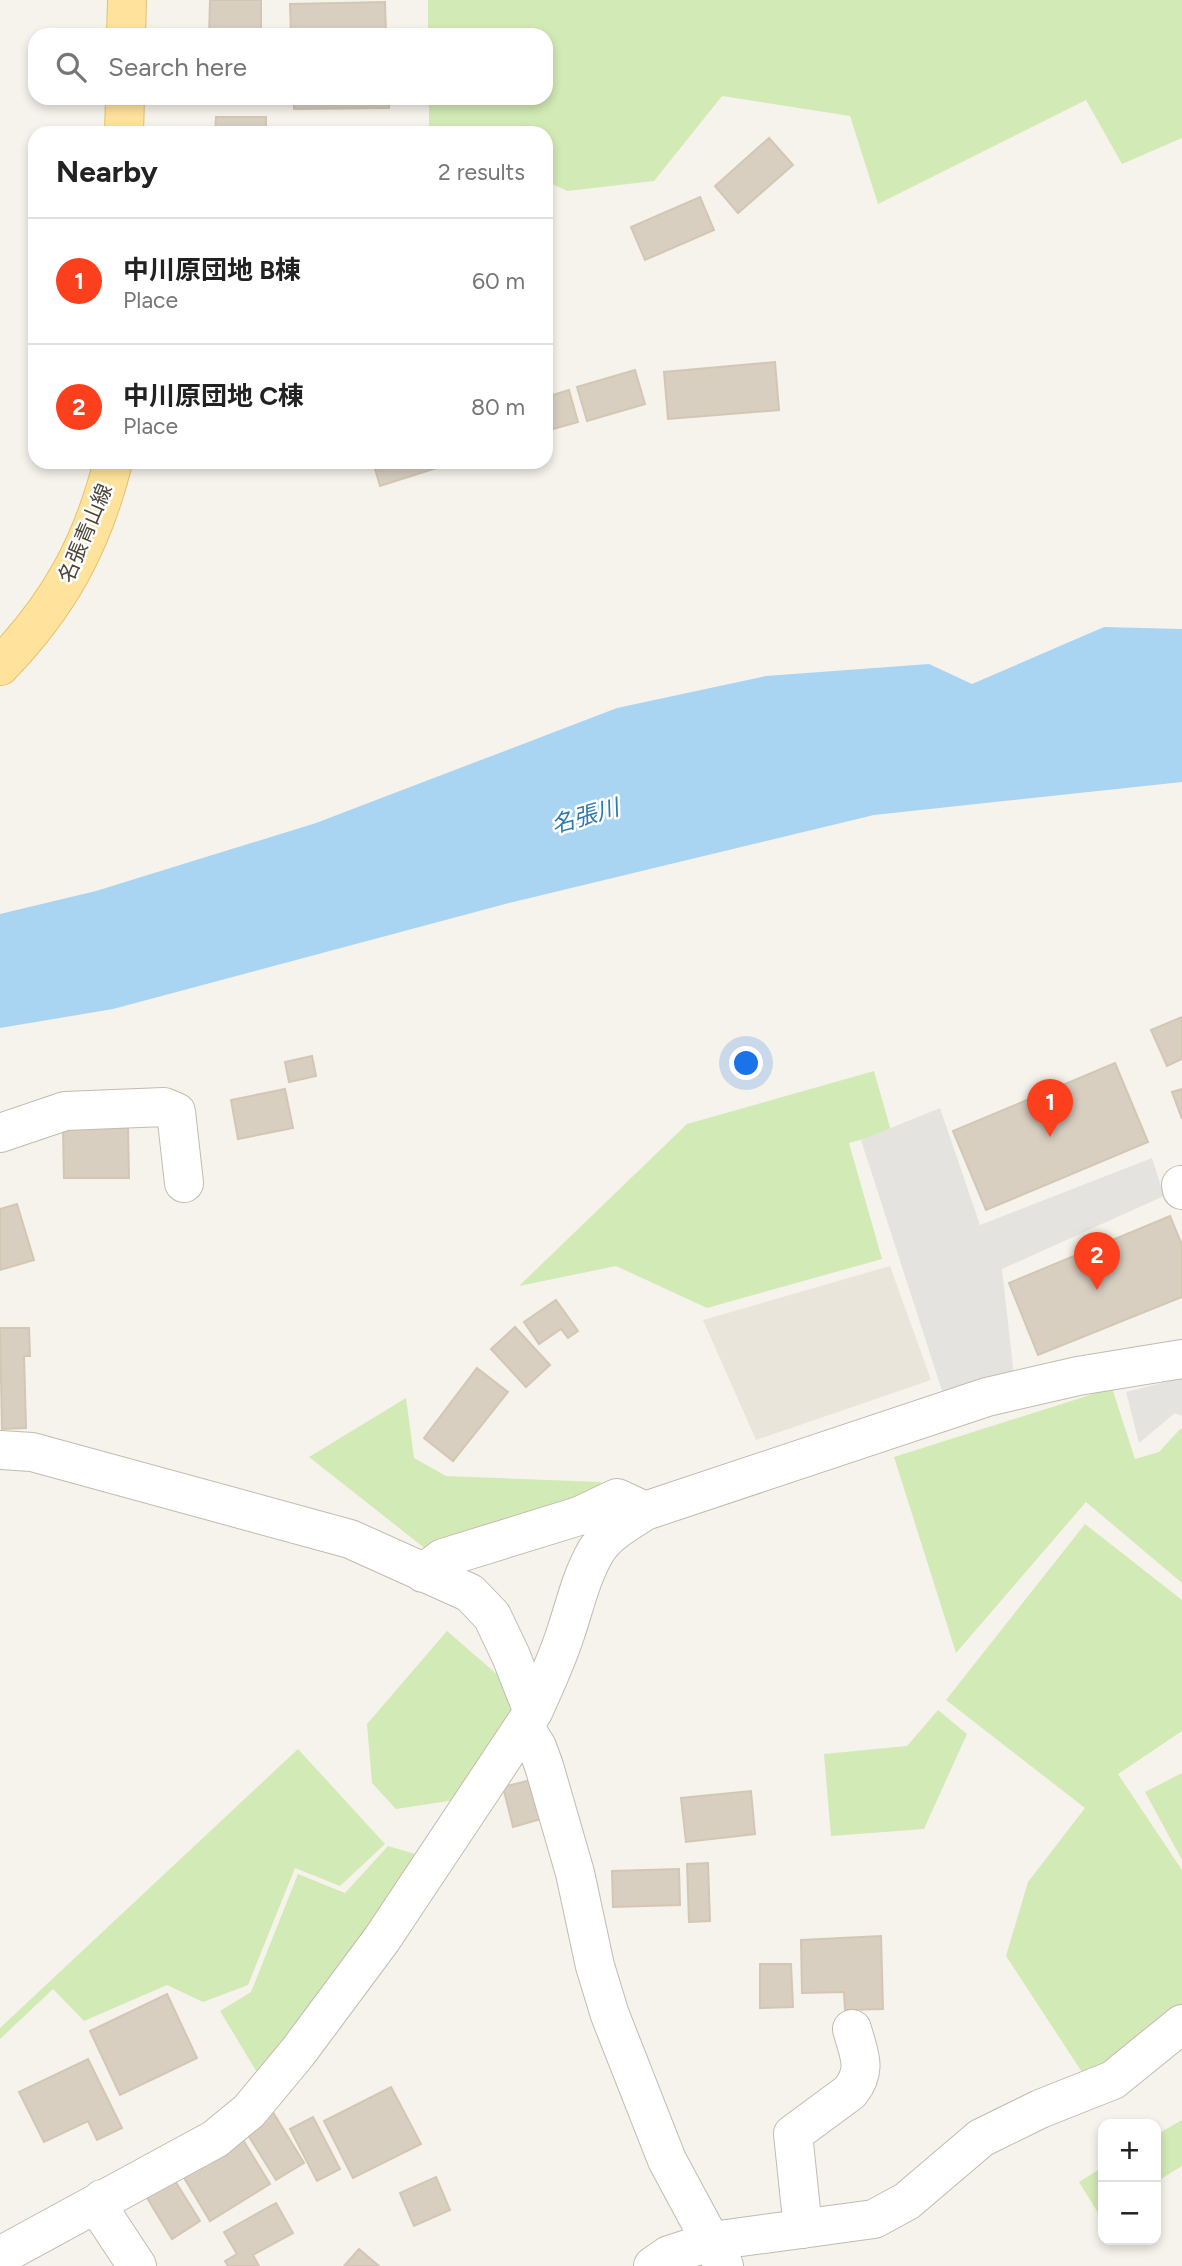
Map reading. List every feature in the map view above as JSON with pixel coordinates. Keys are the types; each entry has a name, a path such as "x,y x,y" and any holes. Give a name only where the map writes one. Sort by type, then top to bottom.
{"main road":[{"path":"126,28 127,0"},
{"path":"124,126 125,105"},
{"name":"名張青山線","path":"0,666 31,633 80,558 111,469"}],"street":[{"path":"0,1133 65,1111 164,1107 176,1112 184,1183"},
{"path":"0,2256 215,2139 248,2111 298,2052 382,1939 528,1719 552,1671 576,1594 596,1550 623,1524 645,1511 987,1397 1077,1376 1182,1359"},
{"path":"0,1450 32,1452 350,1539 470,1593 492,1616 511,1656 548,1780 575,1873 593,1955 610,2015 667,2160 718,2253"},
{"path":"423,1573 443,1558 579,1516 617,1498 645,1511"},
{"path":"653,2266 669,2255 718,2253 803,2229 874,2219 893,2210 981,2138 1040,2109 1113,2080 1182,2024"},
{"path":"803,2229 793,2134 850,2092 857,2083 862,2069 852,2029"},
{"path":"102,2199 106,2219 137,2266"}],"shaded area":[{"path":"940,1108 980,1225 1152,1158 1164,1196 1002,1269 1014,1376 944,1397 861,1140"},
{"path":"890,1266 931,1380 756,1440 703,1320"},
{"path":"1182,1378 1182,1416 1175,1413 1139,1443 1126,1392"}],"green space":[{"path":"428,0 1182,0 1182,138 1122,164 1086,100 878,204 850,116 722,96 654,181 567,191 553,184 553,126 429,126 429,105 553,105 553,28 428,28"},
{"path":"874,1071 891,1131 849,1143 882,1259 707,1308 616,1266 519,1286 687,1124"},
{"path":"1112,1388 1135,1459 1159,1452 1182,1429 1182,1583 1086,1502 956,1653 894,1457"},
{"path":"406,1398 414,1458 446,1476 601,1482 600,1495 427,1550 309,1457"},
{"path":"1085,1524 1182,1600 1182,1731 1118,1774 1182,1870 1182,2030 1093,2089 1006,1956 1028,1882 1085,1808 946,1700"},
{"path":"447,1631 535,1707 455,1800 396,1809 372,1783 367,1724"},
{"path":"938,1710 967,1734 924,1829 831,1836 824,1754 907,1746"},
{"path":"298,1749 385,1844 340,1886 295,1868 248,1985 203,2002 167,1985 84,2021 53,1989 0,2039 0,2028"},
{"path":"1182,1773 1182,1860 1145,1792"},
{"path":"388,1846 425,1857 258,2074 220,2011 251,1992 298,1874 345,1893"},
{"path":"1182,2120 1182,2166 1161,2179 1161,2132"},
{"path":"1098,2170 1098,2213 1079,2182"}],"water":[{"name":"名張川","path":"1104,627 1182,629 1182,782 874,815 509,903 113,1009 0,1028 0,914 96,891 316,823 617,708 766,676 929,664 972,684"}],"building":[{"path":"210,0 261,0 261,28 209,28"},
{"path":"385,2 386,28 291,28 290,4"},
{"path":"294,105 389,105 389,108 294,109"},
{"path":"216,117 266,117 266,126 215,126"},
{"path":"769,138 793,165 738,213 715,186"},
{"path":"700,197 714,230 645,260 631,227"},
{"path":"775,362 779,410 668,419 664,372"},
{"path":"635,370 645,404 587,421 577,387"},
{"path":"569,390 578,422 553,429 553,395"},
{"path":"375,469 433,469 380,486"},
{"path":"1182,1017 1182,1059 1167,1066 1151,1030"},
{"path":"312,1056 316,1076 289,1082 285,1062"},
{"path":"1115,1063 1148,1142 986,1210 953,1131"},
{"path":"285,1089 293,1128 238,1139 231,1100"},
{"path":"1182,1089 1182,1119 1172,1092"},
{"path":"128,1127 129,1178 64,1178 63,1129"},
{"path":"17,1204 34,1260 0,1270 0,1209"},
{"path":"1170,1216 1182,1245 1182,1297 1038,1355 1009,1283"},
{"path":"556,1300 578,1331 568,1338 561,1329 539,1344 524,1322"},
{"path":"515,1327 550,1365 526,1387 491,1349"},
{"path":"0,1328 29,1328 30,1356 24,1356 26,1428 2,1429"},
{"path":"477,1368 508,1392 453,1461 424,1438"},
{"path":"531,1780 541,1819 513,1827 503,1787"},
{"path":"751,1791 755,1834 686,1842 681,1798"},
{"path":"708,1863 710,1921 689,1922 687,1864"},
{"path":"679,1869 680,1905 613,1907 612,1871"},
{"path":"881,1936 883,2009 845,2010 844,1992 802,1993 801,1940"},
{"path":"760,1964 791,1964 793,2007 760,2008"},
{"path":"167,1994 197,2058 120,2095 90,2031"},
{"path":"88,2059 122,2128 97,2140 88,2121 44,2142 19,2092"},
{"path":"391,2087 421,2144 353,2178 324,2121"},
{"path":"271,2109 304,2163 276,2180 243,2127"},
{"path":"313,2117 340,2169 317,2181 290,2129"},
{"path":"237,2130 270,2184 210,2221 177,2166"},
{"path":"172,2176 200,2221 172,2239 144,2193"},
{"path":"436,2177 450,2210 414,2226 400,2193"},
{"path":"276,2203 293,2233 253,2255 259,2266 228,2266 225,2261 237,2254 224,2232"},
{"path":"359,2249 379,2266 344,2266"}],"place":[{"name":"中川原団地 B棟","path":"1050,1137"},
{"name":"中川原団地 C棟","path":"1097,1290"}]}
